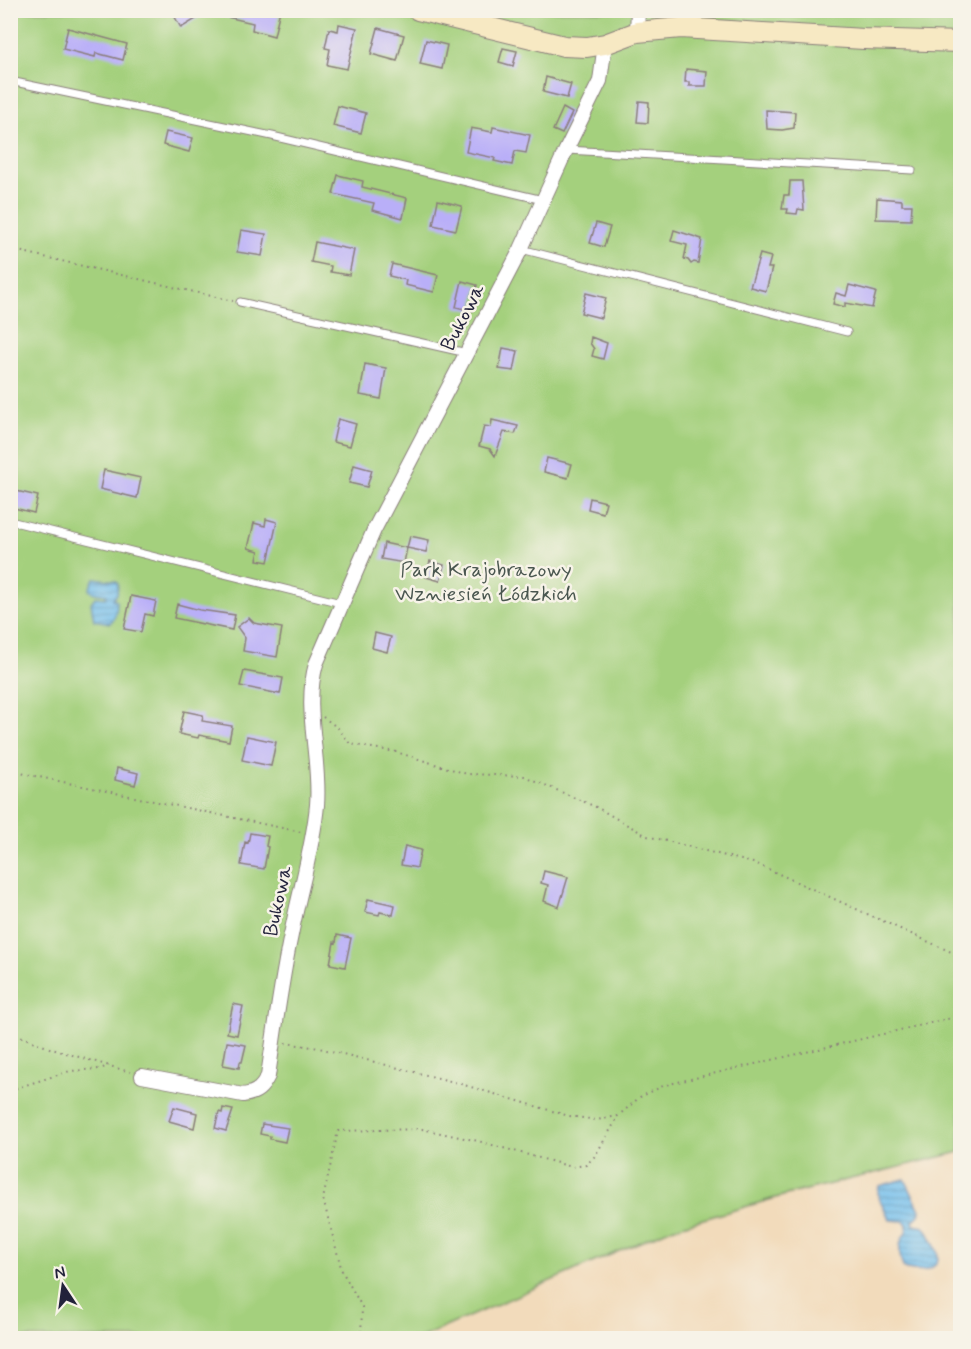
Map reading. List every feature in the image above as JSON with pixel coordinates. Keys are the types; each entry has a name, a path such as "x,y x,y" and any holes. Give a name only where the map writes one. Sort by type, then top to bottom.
{"street":[{"path":"418,10 564,46 587,47 604,44 636,32 681,28 864,39 960,42"},
{"path":"636,32 638,10"},
{"name":"Bukowa","path":"142,1076 243,1095 254,1094 262,1087 268,1076 290,938 313,834 317,782 312,712 313,676 341,603 374,530 521,249 600,81 604,44"}],"lane":[{"path":"10,81 272,136 543,200"},
{"path":"566,150 912,170"},
{"path":"521,249 847,332"},
{"path":"240,302 467,353"},
{"path":"10,521 341,603"}],"path":[{"path":"10,249 240,302"},
{"path":"312,712 328,719 350,744 396,752 467,774 524,776 596,807 647,836 757,864 960,956"},
{"path":"10,771 313,834"},
{"path":"361,1338 362,1307 342,1271 323,1199 338,1131 422,1129 478,1141 572,1167 585,1165 595,1156 618,1116 640,1097 665,1085 960,1016"},
{"path":"10,1032 52,1049 142,1076"},
{"path":"273,1041 319,1048 454,1082 569,1116 597,1120 618,1116"},
{"path":"10,1090 70,1071 109,1066"}],"green space":[{"name":"Park Krajobrazowy Wzniesień Łódzkich","path":"10,11 960,11 960,1152 786,1195 672,1228 420,1338 11,1338"}],"water":[{"path":"94,578 116,581 118,584 117,594 113,599 117,601 116,610 114,619 110,623 94,620 91,603 95,597 106,598 107,595 89,590"},
{"path":"905,1179 920,1210 919,1215 913,1221 914,1225 927,1230 938,1256 934,1265 925,1270 903,1267 900,1248 907,1232 907,1224 904,1221 890,1220 879,1198 879,1186"}],"building":[{"path":"171,10 211,10 181,28"},
{"path":"215,10 280,10 274,36 252,30 253,23 214,14"},
{"path":"339,24 357,28 347,69 327,65 330,49 325,48 329,29 338,31"},
{"path":"68,28 127,44 123,60 96,53 95,57 63,49"},
{"path":"378,28 404,35 397,61 371,54"},
{"path":"426,40 447,45 442,69 420,64"},
{"path":"503,48 517,51 513,66 499,62"},
{"path":"686,69 707,71 706,86 689,86 689,82 685,82"},
{"path":"546,77 571,84 567,98 543,92"},
{"path":"639,101 649,102 648,123 637,122"},
{"path":"338,106 366,113 361,133 333,126"},
{"path":"563,108 572,113 562,134 553,130"},
{"path":"766,110 795,112 794,128 767,129"},
{"path":"493,127 530,135 526,153 515,151 512,165 494,161 495,158 466,152 471,128 492,132"},
{"path":"166,132 193,138 189,152 163,145"},
{"path":"338,175 363,181 362,187 407,198 403,218 372,210 374,203 333,194"},
{"path":"790,181 802,181 804,210 798,209 797,214 787,213 788,209 782,209 784,195 789,195"},
{"path":"877,198 902,200 902,205 912,205 911,220 876,219"},
{"path":"438,200 462,206 456,230 433,225"},
{"path":"596,223 610,227 604,247 590,243"},
{"path":"241,230 266,234 262,256 237,252"},
{"path":"674,230 702,239 698,263 691,264 684,259 687,245 671,241"},
{"path":"315,242 354,250 349,275 330,272 331,266 311,262"},
{"path":"760,254 771,257 768,268 772,268 766,291 750,287"},
{"path":"392,264 438,275 434,292 405,285 406,280 389,276"},
{"path":"462,281 477,285 473,311 456,307"},
{"path":"849,285 876,292 872,308 845,303 845,307 833,304 836,293 846,296"},
{"path":"586,293 606,298 601,318 581,313"},
{"path":"591,337 607,343 603,359 592,356 594,349 590,343"},
{"path":"503,348 518,351 514,371 499,369"},
{"path":"365,364 386,368 381,399 360,395"},
{"path":"338,419 356,424 350,446 333,442"},
{"path":"492,420 518,426 515,434 504,432 495,456 490,449 479,446 484,426 491,427"},
{"path":"547,458 572,464 568,478 544,472"},
{"path":"354,465 372,470 367,487 349,483"},
{"path":"104,470 141,478 137,498 100,489"},
{"path":"12,490 38,496 34,513 10,507"},
{"path":"590,498 606,502 603,513 588,509"},
{"path":"266,519 277,522 268,562 257,560 259,551 248,548 254,523 265,526"},
{"path":"410,536 429,540 426,552 407,548"},
{"path":"384,543 407,548 404,563 381,559"},
{"path":"430,561 444,565 440,581 426,577"},
{"path":"131,596 156,601 153,616 145,614 141,632 124,629"},
{"path":"177,604 235,615 232,630 174,618"},
{"path":"249,618 254,623 282,628 277,657 243,651 245,638 237,627"},
{"path":"375,633 391,637 387,652 372,648"},
{"path":"244,671 283,678 280,694 240,686"},
{"path":"184,711 203,715 202,721 232,726 229,741 179,734"},
{"path":"247,736 276,742 271,766 242,760"},
{"path":"117,768 138,773 135,785 115,780"},
{"path":"250,833 268,836 264,869 241,865 245,842 248,843"},
{"path":"405,846 421,850 417,868 401,865"},
{"path":"544,871 568,877 559,907 544,901 548,885 541,883"},
{"path":"368,899 395,905 393,915 365,912"},
{"path":"337,935 351,938 345,967 330,964"},
{"path":"233,1004 243,1006 237,1035 227,1033"},
{"path":"227,1042 246,1045 239,1068 223,1065"},
{"path":"174,1107 197,1113 194,1128 169,1121"},
{"path":"223,1108 233,1110 226,1131 215,1128 219,1112 222,1113"},
{"path":"262,1124 288,1128 285,1142 260,1134"}]}
